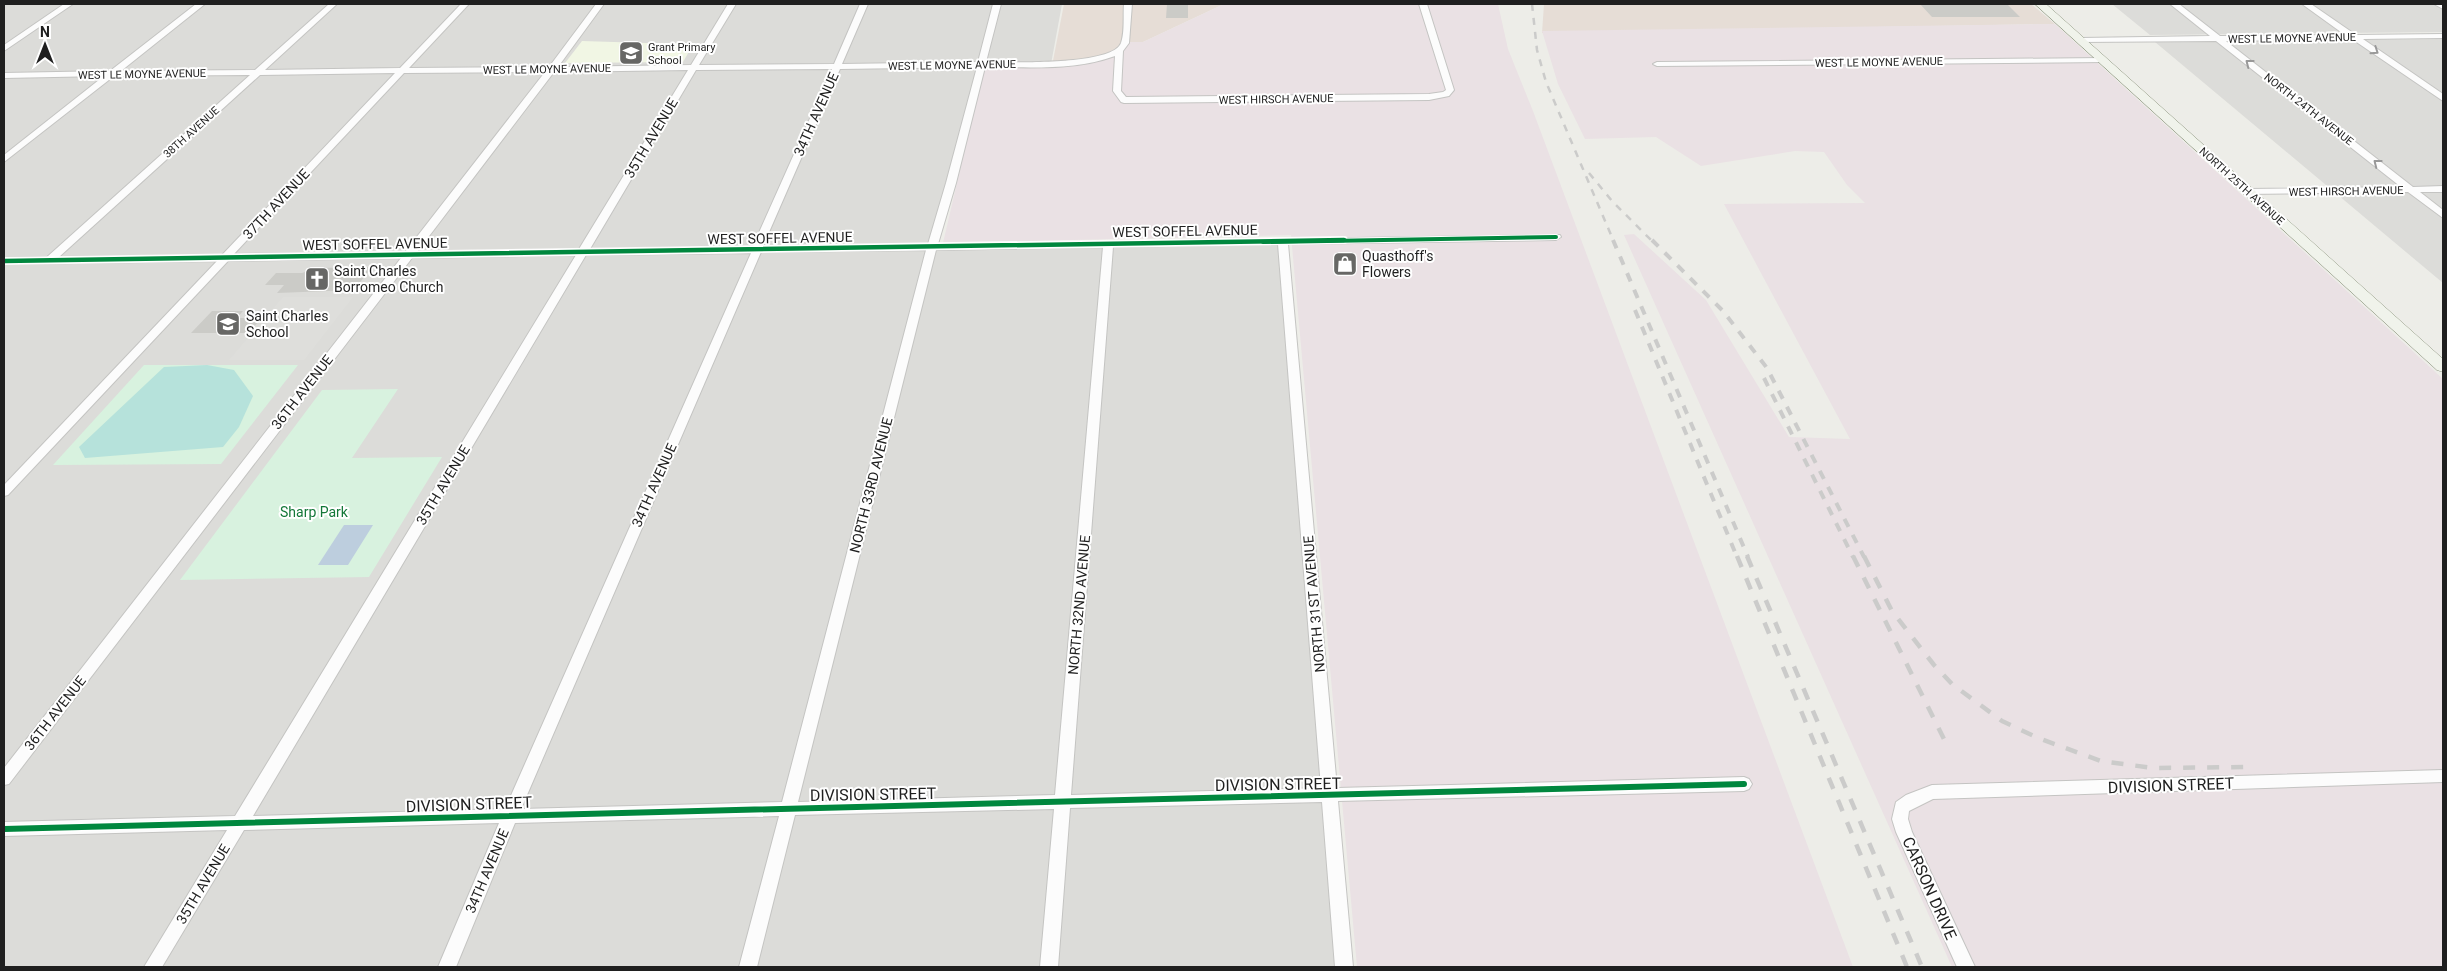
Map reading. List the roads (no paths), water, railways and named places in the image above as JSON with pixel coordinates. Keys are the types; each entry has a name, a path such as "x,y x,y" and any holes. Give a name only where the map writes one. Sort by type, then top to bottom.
{"main road":[{"name":"NORTH 25TH AVENUE","path":"2041,4 2443,368"}],"street":[{"path":"4,49 69,4"},
{"path":"4,159 201,4"},
{"name":"38TH AVENUE","path":"49,261 333,4"},
{"name":"37TH AVENUE","path":"4,492 465,4"},
{"name":"36TH AVENUE","path":"4,779 552,69 600,4"},
{"name":"35TH AVENUE","path":"153,967 732,4"},
{"name":"34TH AVENUE","path":"447,967 510,816 864,4"},
{"name":"NORTH 33RD AVENUE","path":"748,967 932,246 997,4"},
{"path":"1119,51 1124,43 1128,4"},
{"name":"WEST HIRSCH AVENUE","path":"1119,51 1117,91 1124,100 1429,97 1446,94 1450,90 1423,4"},
{"name":"NORTH 24TH AVENUE","path":"2174,4 2443,215"},
{"path":"2306,4 2443,98"},
{"path":"2438,4 2443,7"},
{"name":"WEST LE MOYNE AVENUE","path":"2081,40 2443,36"},
{"name":"WEST LE MOYNE AVENUE","path":"4,75 1084,63 1104,58 1119,51"},
{"name":"WEST LE MOYNE AVENUE","path":"1656,64 2102,60"},
{"name":"WEST HIRSCH AVENUE","path":"2249,192 2443,189"},
{"name":"WEST SOFFEL AVENUE","path":"4,261 1556,237"},
{"name":"NORTH 31ST AVENUE","path":"1283,241 1344,967"},
{"name":"NORTH 32ND AVENUE","path":"1049,967 1108,243"},
{"name":"DIVISION STREET","path":"1902,807 1912,800 1932,792 2443,776"},
{"name":"DIVISION STREET","path":"4,829 1744,784"},
{"name":"CARSON DRIVE","path":"1902,807 1900,819 1904,832 1966,967"}],"railway":[{"path":"1532,4 1537,50 1546,82 1614,242"},
{"path":"1589,173 1612,201 1653,242"},
{"path":"1613,240 1748,557"},
{"path":"1652,240 1723,311 1767,368 1864,557"},
{"path":"1635,310 1737,557"},
{"path":"1764,378 1853,557"},
{"path":"1737,556 1907,967"},
{"path":"1747,556 1922,967"},
{"path":"1853,556 1946,743"},
{"path":"1864,556 1892,611 1934,665 1952,684 2002,721 2038,738 2101,761 2153,768 2254,767"}],"place":[{"name":"Grant Primary School","path":"631,53"},
{"name":"Quasthoff's Flowers","path":"1345,264"},
{"name":"Saint Charles Borromeo Church","path":"317,279"},
{"name":"Saint Charles School","path":"228,324"}],"park label":[{"name":"Sharp Park","path":"314,512"}]}
